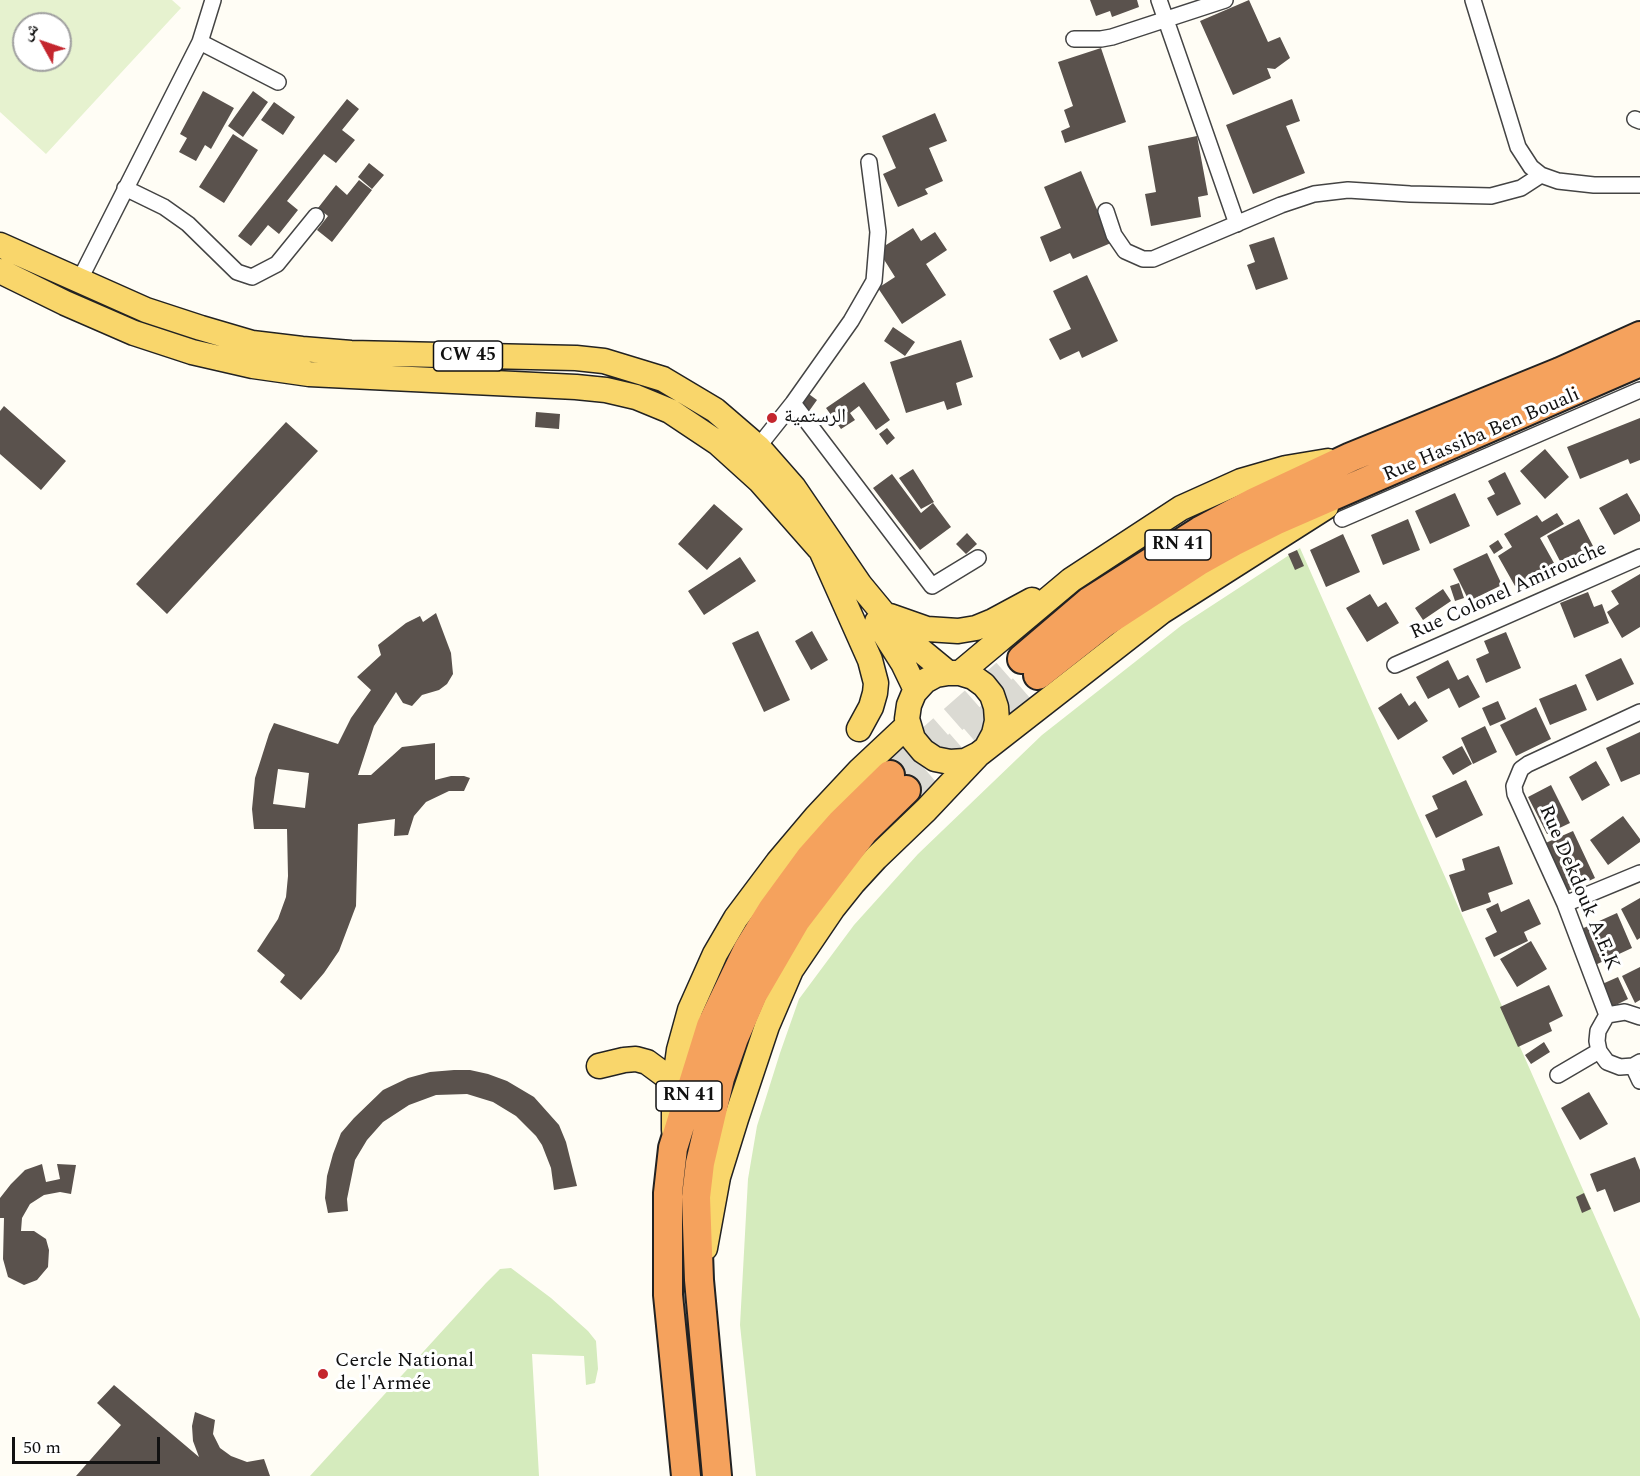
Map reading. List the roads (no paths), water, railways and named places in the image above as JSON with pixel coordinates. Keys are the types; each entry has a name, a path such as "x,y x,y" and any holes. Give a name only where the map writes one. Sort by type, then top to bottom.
{"highway":[{"name":"RN 41","path":"1640,336 1560,372 1351,458 1255,502 1200,531 1090,601 1030,667 1104,623 1199,561 1275,521 1640,362"},
{"name":"RN 41","path":"686,1476 668,1294 668,1193 673,1148 711,1026 748,950 772,910 810,858 841,823 898,782 796,920 753,994 720,1078 700,1163 696,1206 699,1280 717,1476"}],"main road":[{"name":"CW 45","path":"0,245 146,310 252,343 351,353 576,358 604,362 663,379 716,410 758,447 794,488 860,585 884,614"},
{"path":"0,271 134,333 192,352 264,368 309,374 606,390 636,397 670,411 718,443 760,481 821,550 887,637 916,690"},
{"path":"53,297 53,284 76,280 87,298 79,309"},
{"path":"954,673 1071,580 1181,508 1241,481 1286,468 1351,458"},
{"path":"699,1280 718,1177 767,1026 791,970 833,908 861,875 983,749 994,734 997,721 992,695 973,677 954,673 936,675 916,690 909,705 908,725 913,739 922,751 935,759 950,762 965,760 983,749 1161,612 1356,487"},
{"path":"821,550 870,660 876,683 871,707 859,729"},
{"path":"884,614 927,629 958,631 976,628 1071,580"},
{"path":"884,614 914,645 954,673"},
{"path":"673,1148 674,1086 679,1050 690,1010 715,954 736,918 816,816 908,725"},
{"path":"599,1066 615,1061 636,1059 657,1068 674,1086"}],"street":[{"path":"76,280 200,42 213,0"},
{"path":"1159,0 1237,224"},
{"path":"1074,39 1101,39 1166,21 1225,0"},
{"path":"1473,0 1523,158 1541,175 1558,180 1594,184 1640,185"},
{"path":"200,42 278,82"},
{"path":"758,447 793,403 851,321 874,281 878,232 869,162"},
{"path":"1106,211 1119,244 1134,256 1143,259 1163,256 1297,198 1322,192 1348,190 1491,196 1521,188 1541,175"},
{"path":"125,188 172,213 204,238 237,272 252,278 277,264 316,216"},
{"name":"Rue Hassiba Ben Bouali","path":"1342,519 1640,390"},
{"path":"793,403 932,586 978,558"},
{"name":"Rue Colonel Amirouche","path":"1395,665 1640,557"},
{"name":"Rue Dekdouk A.E.K","path":"1607,1015 1565,904 1515,794 1514,786 1521,769 1528,764 1640,712"},
{"path":"1565,904 1640,873"},
{"path":"1640,1017 1625,1012 1607,1015 1598,1031 1597,1041 1599,1051 1608,1062 1620,1067 1637,1064 1640,1081"},
{"path":"1558,1075 1599,1051"}],"tunnel":[{"path":"890,775 1022,659"},
{"path":"906,790 1038,675"}],"place":[{"name":"الرستمية","path":"772,418"},
{"name":"Cercle National de l'Armée","path":"323,1374"}]}
